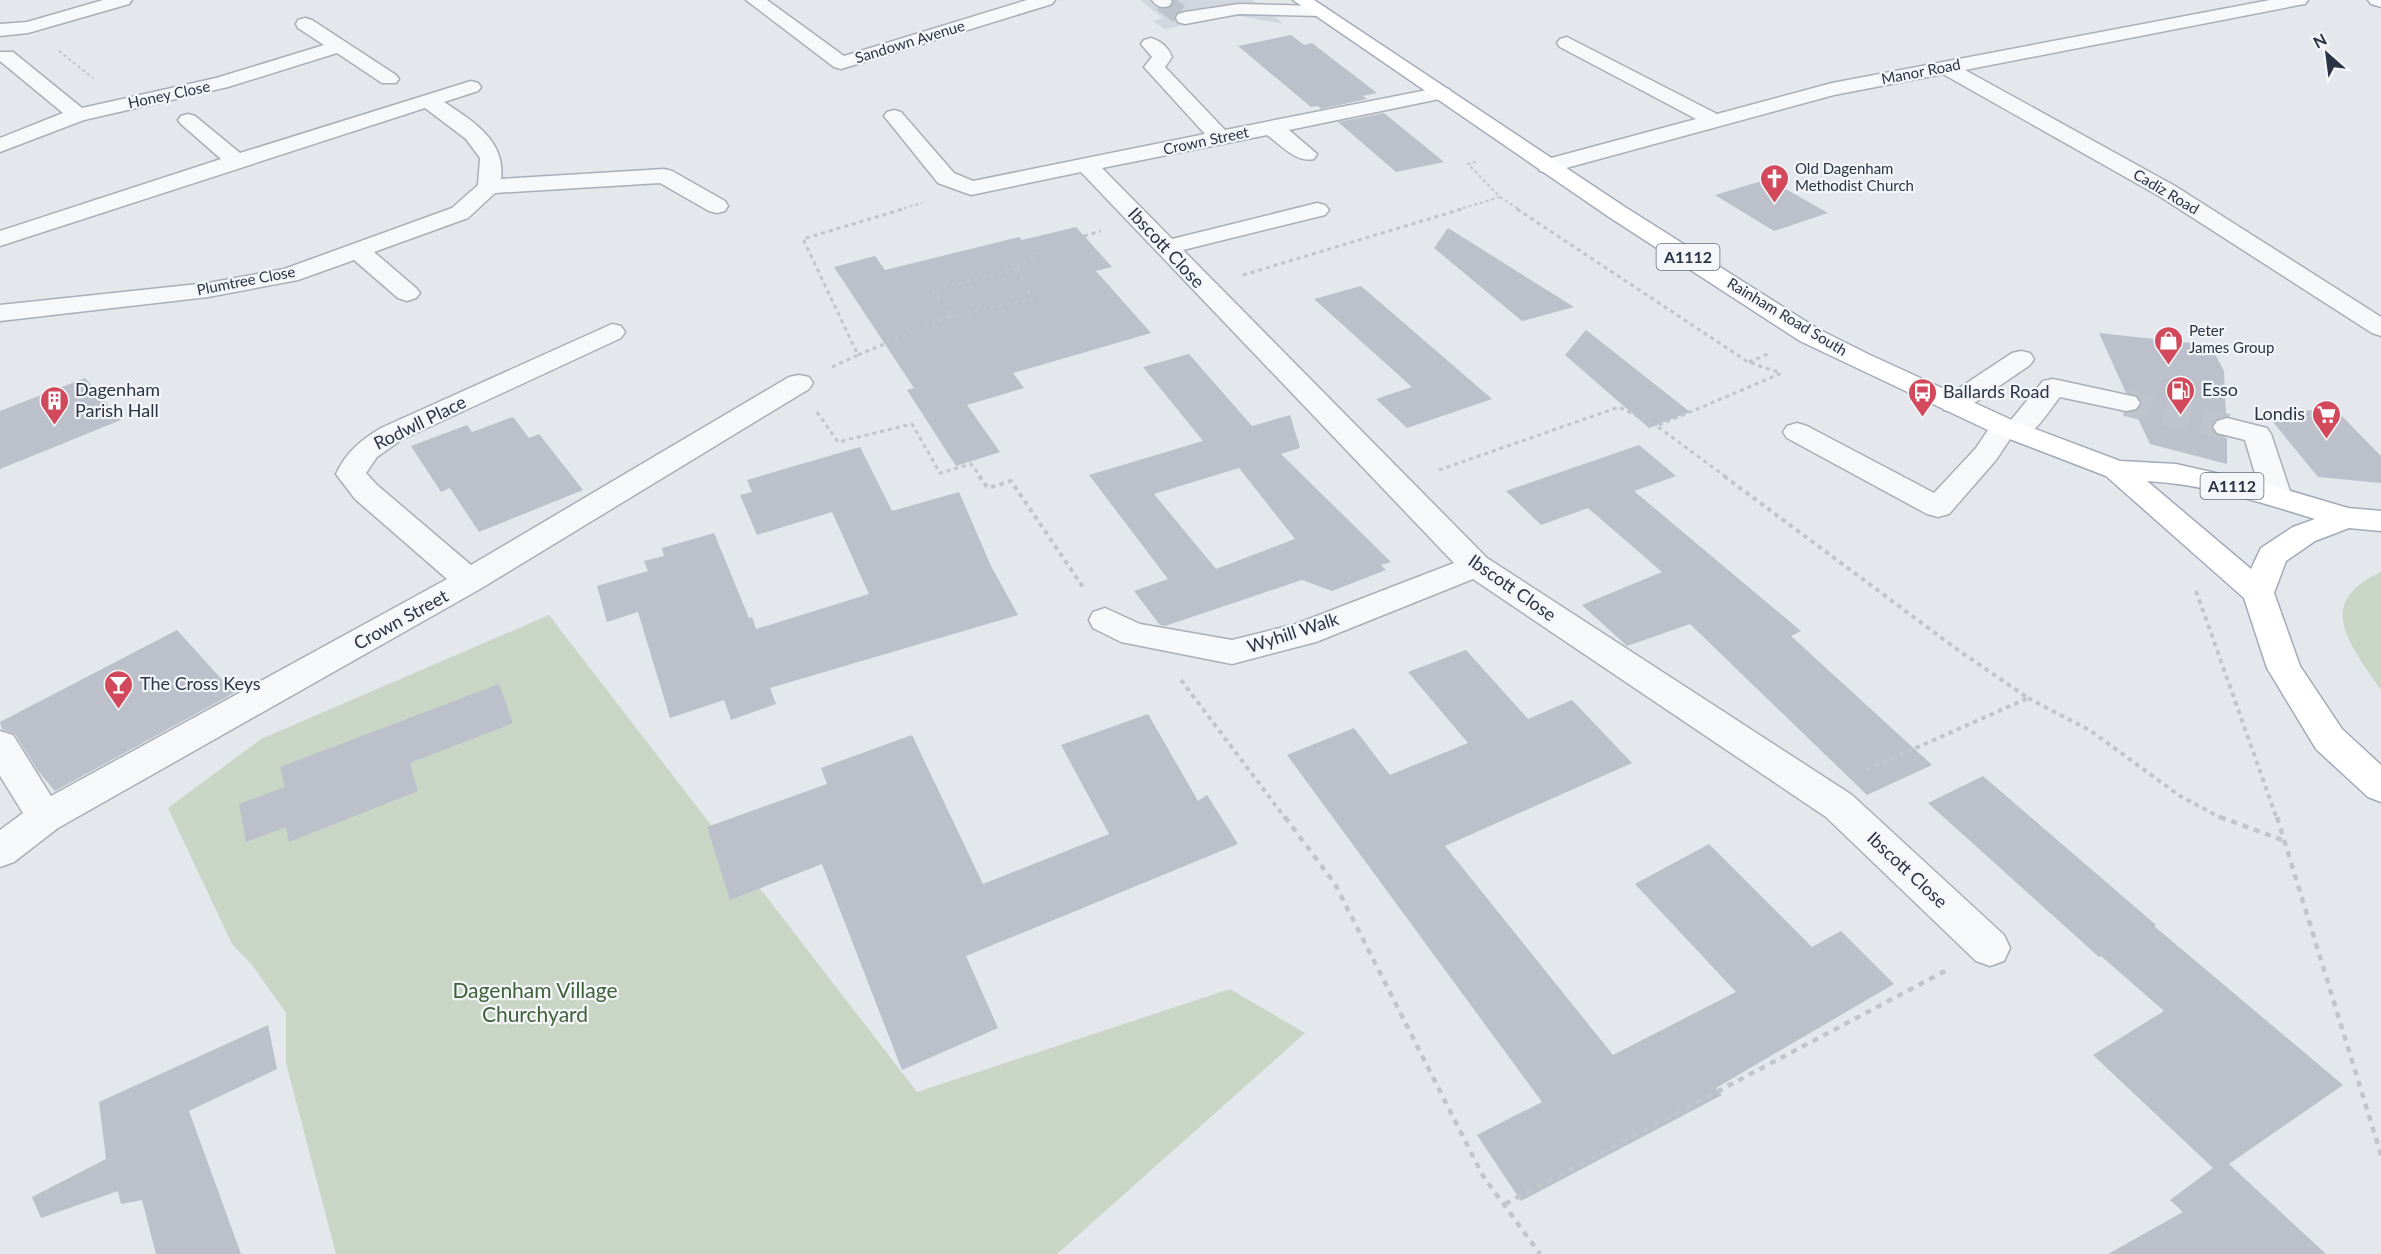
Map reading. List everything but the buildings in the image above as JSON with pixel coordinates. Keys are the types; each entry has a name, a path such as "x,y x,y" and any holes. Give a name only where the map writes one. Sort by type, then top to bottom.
{"main road":[{"name":"Rainham Road South","path":"1302,0 1548,166 1809,335 2010,429 2116,470 2176,473 2277,497 2346,518"},
{"name":"Rainham Road South","path":"2116,470 2258,593"},
{"name":"A1112","path":"2378,793 2330,739 2284,668 2258,593 2272,555 2304,534 2346,518 2381,521"}],"street":[{"path":"0,30 28,27 123,0"},
{"name":"Sandown Avenue","path":"755,0 841,63 1046,0"},
{"name":"Manor Road","path":"1548,166 1832,89 2299,0"},
{"path":"2377,0 2381,2"},
{"path":"1185,18 1239,9 1319,11"},
{"path":"305,24 389,79"},
{"path":"1567,43 1713,120"},
{"path":"1151,44 1162,57 1154,67 1220,138"},
{"name":"Honey Close","path":"0,146 78,115 221,83 338,47"},
{"path":"6,56 78,115"},
{"name":"Cadiz Road","path":"1946,67 2167,192 2381,328"},
{"path":"0,239 471,87"},
{"name":"Crown Street","path":"971,188 1442,93"},
{"path":"428,101 455,118 474,136 491,158 489,187 664,176 717,206"},
{"path":"894,116 946,178 971,188"},
{"path":"188,120 236,161"},
{"path":"1271,127 1306,154"},
{"name":"Ibscott Close","path":"1087,166 1476,566 1839,806 1990,948"},
{"name":"Plumtree Close","path":"0,313 208,290 289,275 460,213 489,187"},
{"path":"1167,247 1317,210"},
{"path":"357,250 407,293"},
{"name":"Rodwll Place","path":"469,581 366,492 351,474 356,460 370,446 391,434 612,332"},
{"path":"1954,404 2021,359"},
{"path":"1797,432 1938,507 1986,454 2053,387 2126,403"},
{"name":"Crown Street","path":"0,851 45,817 469,581 791,388"},
{"path":"2226,427 2257,434 2277,497"},
{"name":"Wyhill Walk","path":"1105,620 1132,634 1232,652 1304,634 1476,566"},
{"path":"0,745 45,817"}],"path":[{"path":"52,46 126,104"},
{"path":"1523,149 1468,164 1500,197 1748,362 1782,373 1657,426"},
{"path":"858,354 803,239 971,188"},
{"path":"1203,287 1500,197"},
{"path":"951,316 932,290 1017,269 1043,249"},
{"path":"1017,269 1032,299 951,316 858,354 791,388 814,408 838,442 912,424 940,473 971,464 988,488 1011,482 1105,620"},
{"path":"1398,484 1619,407 1657,426 1958,650 2028,698 2091,731 2180,796 2229,822 2285,841"},
{"path":"2195,589 2285,841 2381,1155"},
{"path":"1192,644 1178,677 1335,884 1483,1176 1540,1254"},
{"path":"1839,806 1860,773 2028,698"},
{"path":"1505,1204 1990,948"}],"shaded area":[{"path":"1140,0 1252,0 1283,24 1235,15 1165,29 1153,21 1163,18"}],"green space":[{"path":"2381,572 2381,690 2350,642 2344,626 2343,611 2348,597 2360,584"},
{"name":"Dagenham Village Churchyard","path":"549,615 917,1092 1230,989 1305,1033 1057,1254 336,1254 286,1063 286,1013 252,965 232,944 168,808 261,739"}],"tunnel":[{"path":"1163,2 1185,18"},
{"path":"2126,403 2227,427"}],"place":[{"name":"Old Dagenham Methodist Church","path":"1774,204"},
{"name":"Peter James Group","path":"2168,366"},
{"name":"Esso","path":"2181,416"},
{"name":"Ballards Road","path":"1922,418"},
{"name":"Dagenham Parish Hall","path":"54,426"},
{"name":"Londis","path":"2326,440"},
{"name":"The Cross Keys","path":"119,710"}]}
